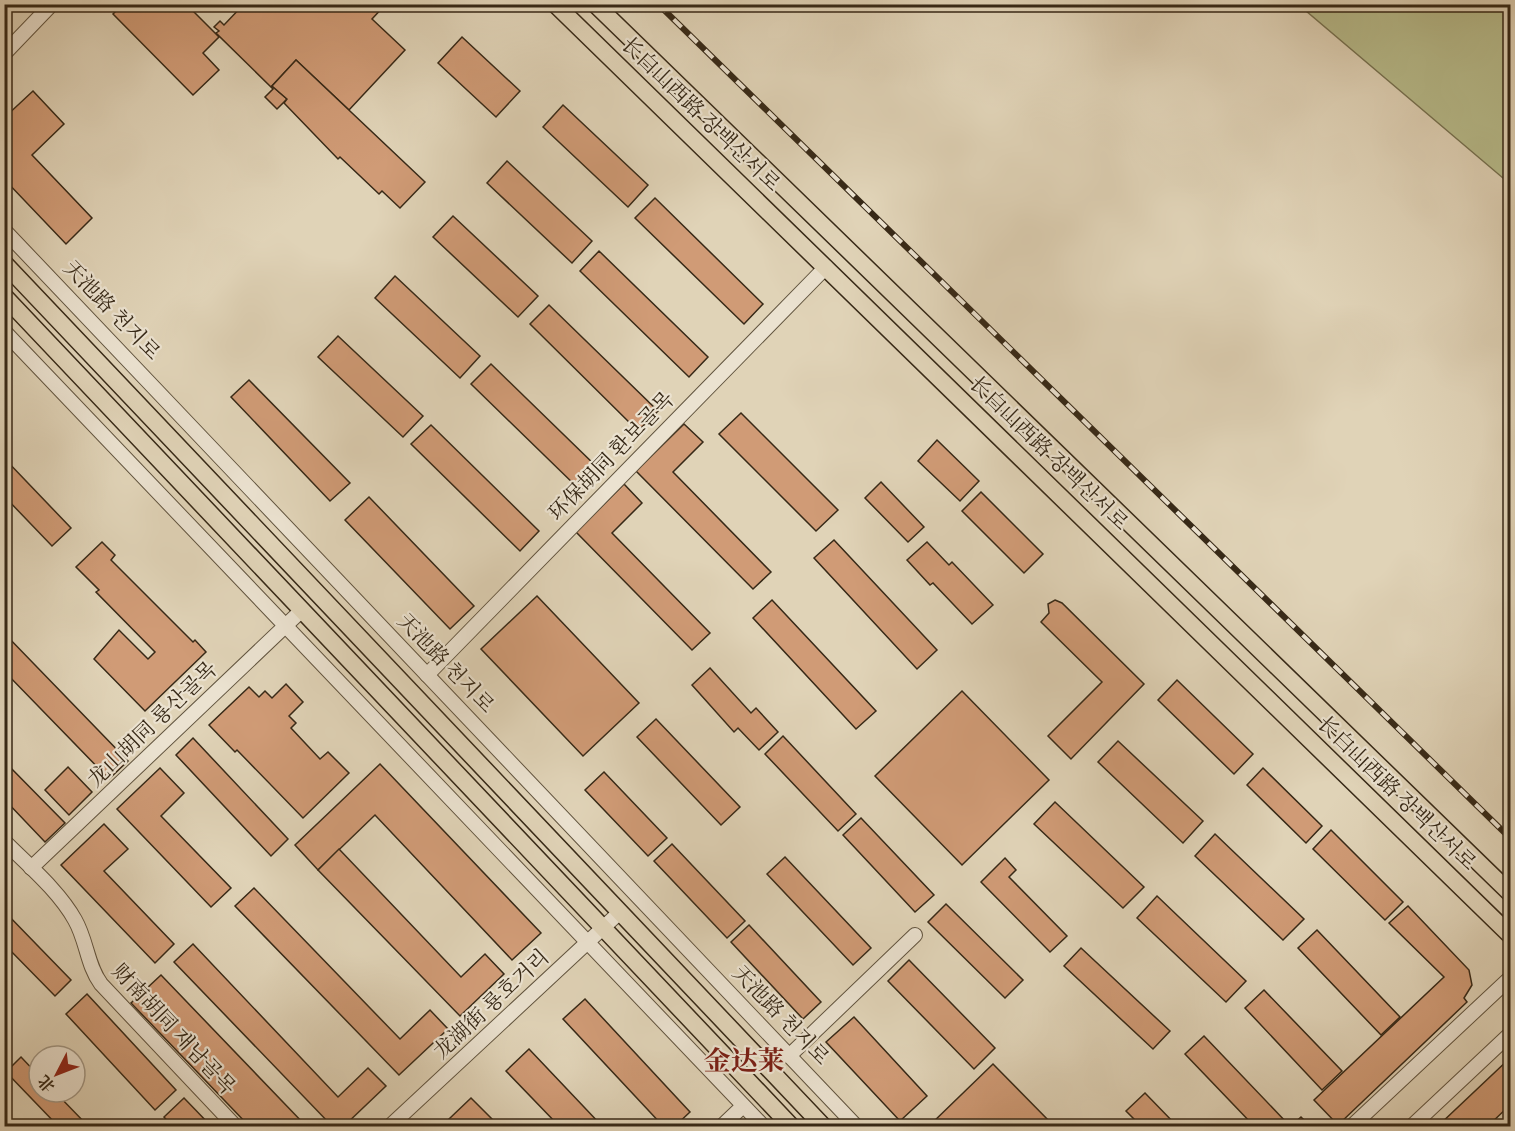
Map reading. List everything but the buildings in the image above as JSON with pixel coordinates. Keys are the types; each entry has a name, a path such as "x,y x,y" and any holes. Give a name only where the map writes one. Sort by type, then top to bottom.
{"main road":[{"name":"长白山西路 장백산서로","path":"555,4 1510,935"},
{"name":"长白山西路 장백산서로","path":"595,4 1510,893"},
{"path":"4,263 823,1126"},
{"path":"4,296 791,1126"}],"street":[{"path":"4,54 52,4"},
{"name":"天池路 천지로","path":"4,230 856,1126"},
{"name":"环保胡同 환보골목","path":"427,675 826,267"},
{"path":"4,331 763,1126"},
{"name":"龙山胡同 룡산골목","path":"31,868 302,610"},
{"name":"财南胡同 재남골목","path":"4,841 73,916 85,942 91,966 101,984 235,1126"},
{"name":"龙湖街 룡호거리","path":"390,1126 620,912"},
{"path":"789,1056 915,935"},
{"path":"1352,1126 1510,978"},
{"path":"1412,1126 1510,1034"},
{"path":"722,1126 743,1106"}],"green space":[{"path":"1299,5 1510,5 1510,184"}],"railway":[{"path":"658,4 1510,838"}],"district":[{"name":"金达莱","path":"744,1061"}]}
